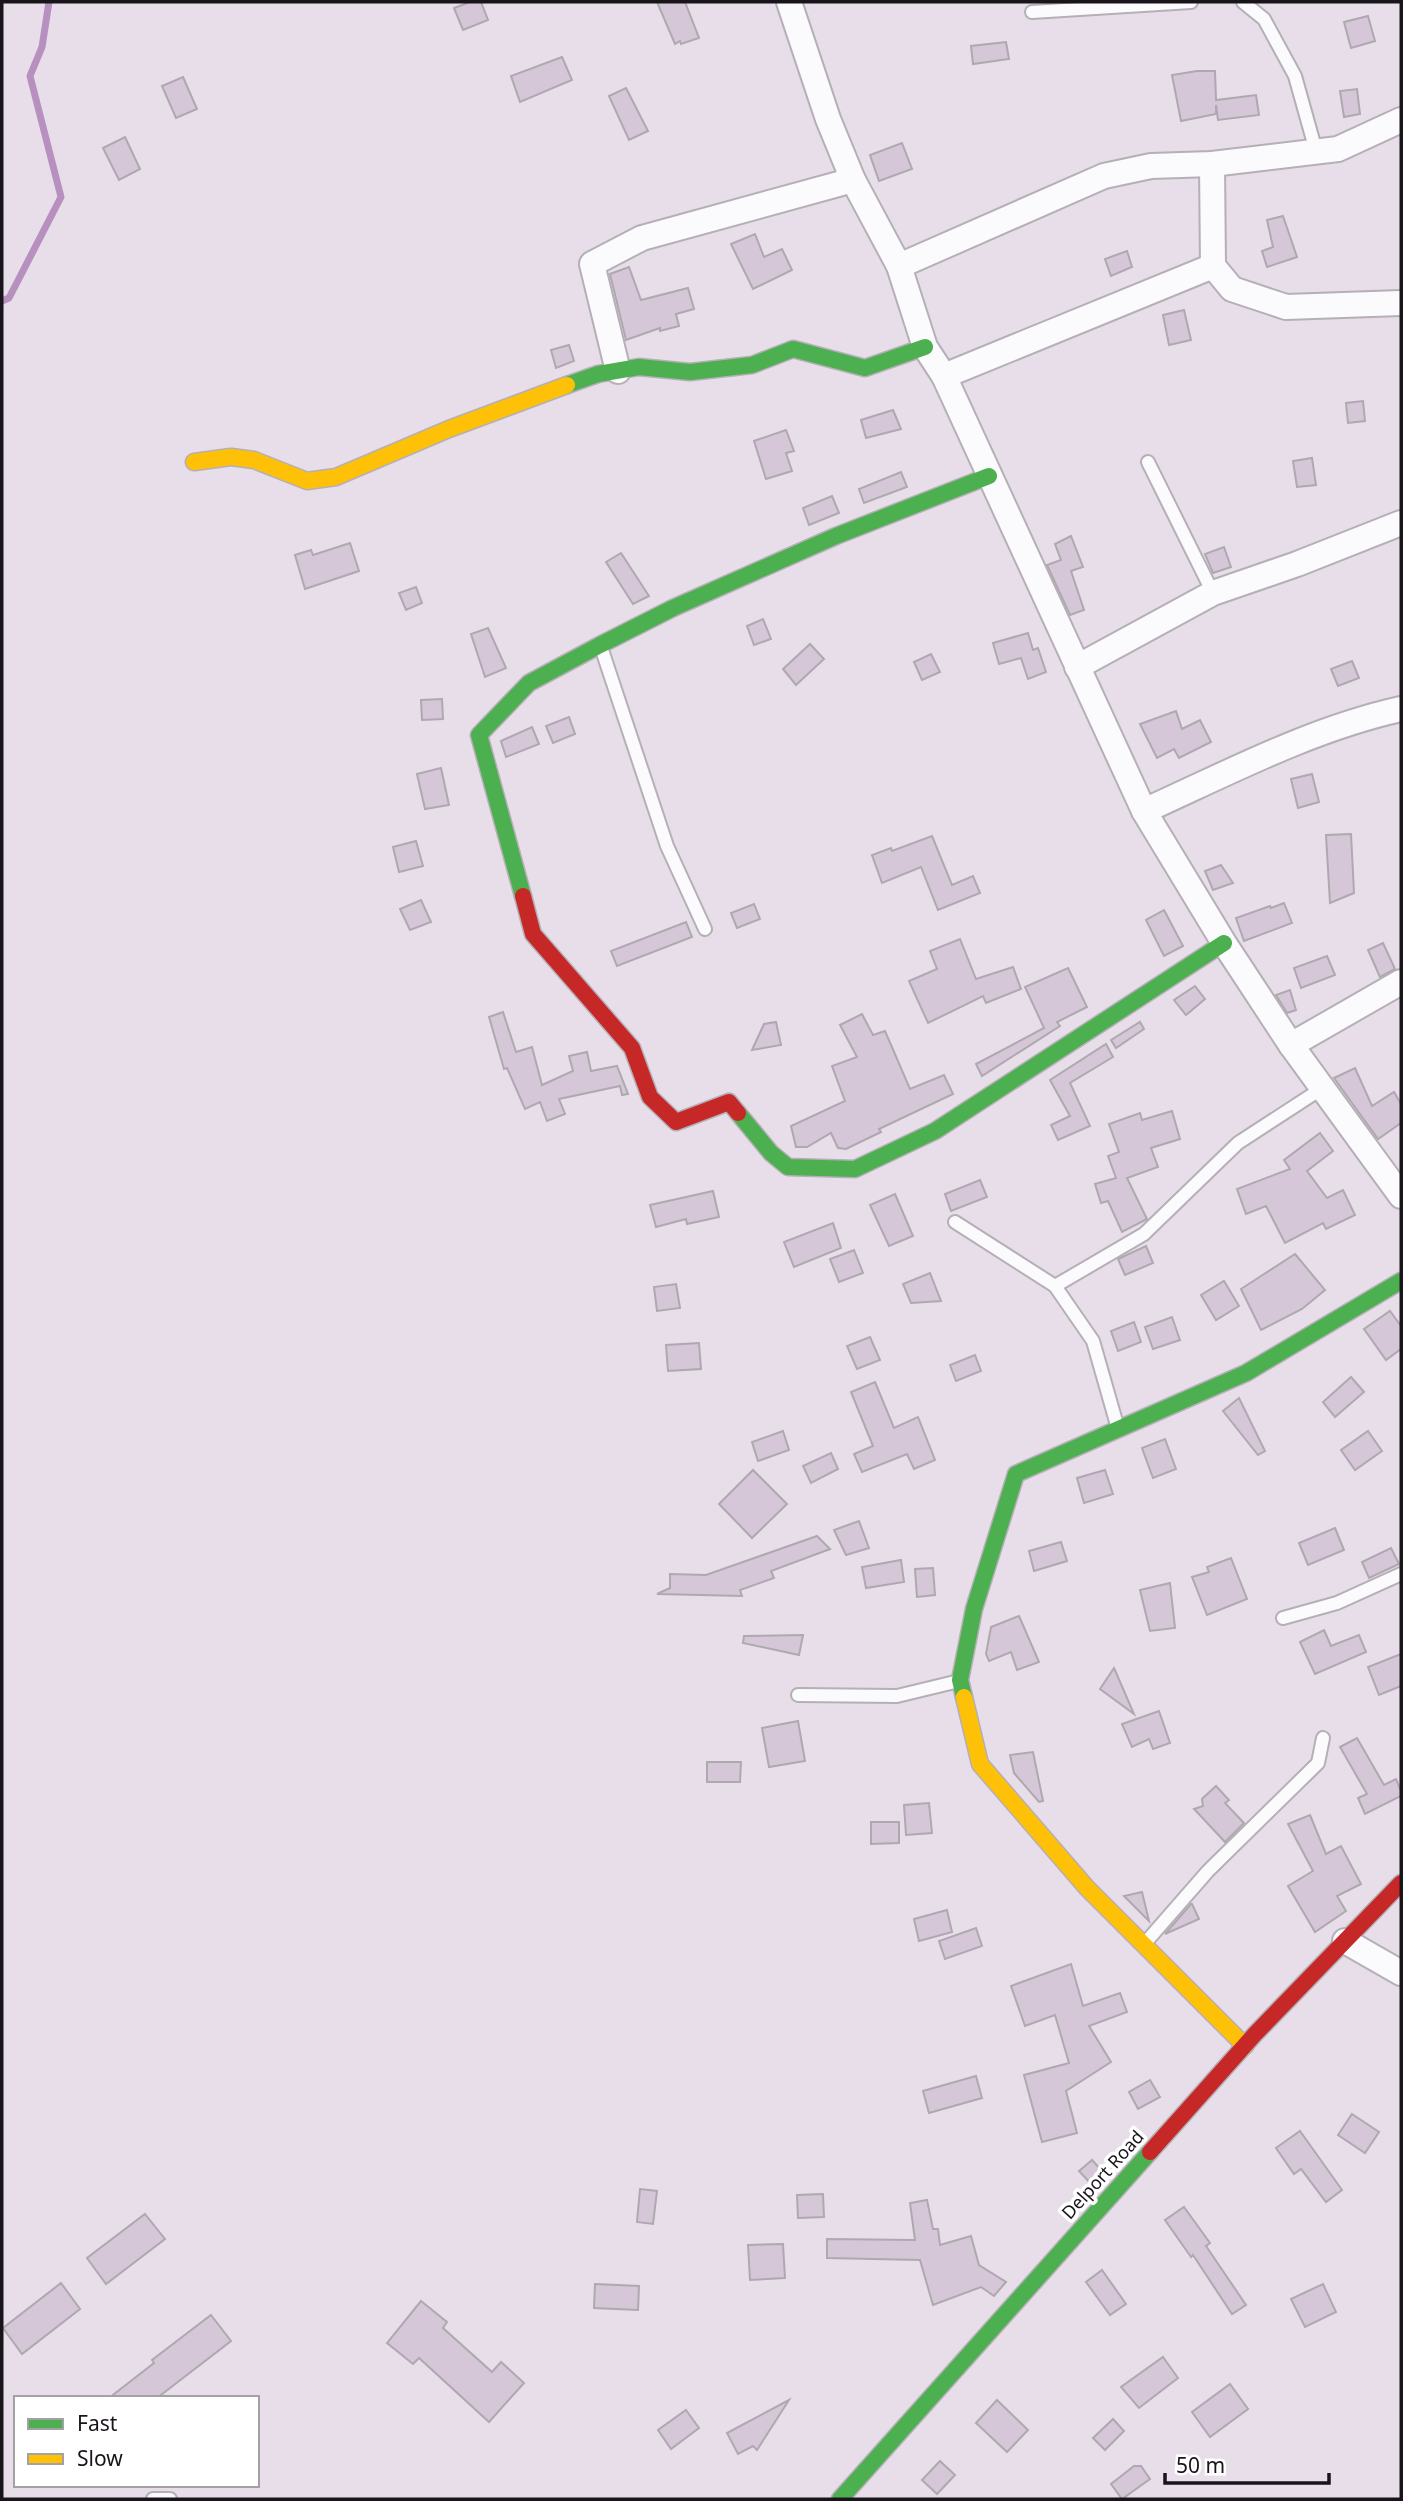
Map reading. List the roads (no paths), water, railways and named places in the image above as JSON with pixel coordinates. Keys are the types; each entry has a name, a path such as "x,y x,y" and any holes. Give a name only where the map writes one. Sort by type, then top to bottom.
{"street":[{"path":"789,2 828,119 853,180 899,267 925,347 944,376 1144,811 1224,943 1291,1045 1401,1196"},
{"path":"899,267 1104,176 1151,166 1212,163 1338,149 1401,120"},
{"path":"1212,163 1213,266 1233,289 1286,307 1401,303"},
{"path":"618,370 592,264 642,238 853,180"},
{"path":"944,376 1213,266"},
{"path":"194,462 232,457 254,460 307,481 336,477 449,429 598,374 639,366 690,372 752,365 793,349 865,368 925,347"},
{"path":"989,476 836,536 673,608 529,683 479,735 533,934 632,1048 650,1097 676,1122 729,1102 771,1153 788,1167 855,1169 935,1131 1224,943"},
{"path":"1077,667 1213,593 1297,564 1401,523"},
{"path":"1144,811 1304,739 1374,715 1401,709"},
{"path":"1291,1045 1401,982"},
{"path":"1245,2046 1087,1888 980,1764 960,1681 974,1609 1016,1474 1246,1374 1401,1281"},
{"name":"Delport Road","path":"840,2499 1245,2046 1401,1883"},
{"path":"1345,1941 1401,1973"}],"lane":[{"path":"1032,12 1191,2"},
{"path":"1243,2 1264,19 1295,76 1316,151"},
{"path":"1148,462 1213,593"},
{"path":"600,645 667,846 705,929"},
{"path":"1055,1286 1144,1234 1238,1143 1321,1089"},
{"path":"955,1222 1055,1286 1093,1341 1118,1429"},
{"path":"1283,1618 1337,1603 1401,1574"},
{"path":"798,1695 898,1696 960,1681"},
{"path":"1143,1945 1208,1871 1318,1763 1323,1738"},
{"path":"153,2499 170,2499"}],"waterway":[{"path":"2,301 9,298 61,197 30,76 42,47 49,2"}]}
